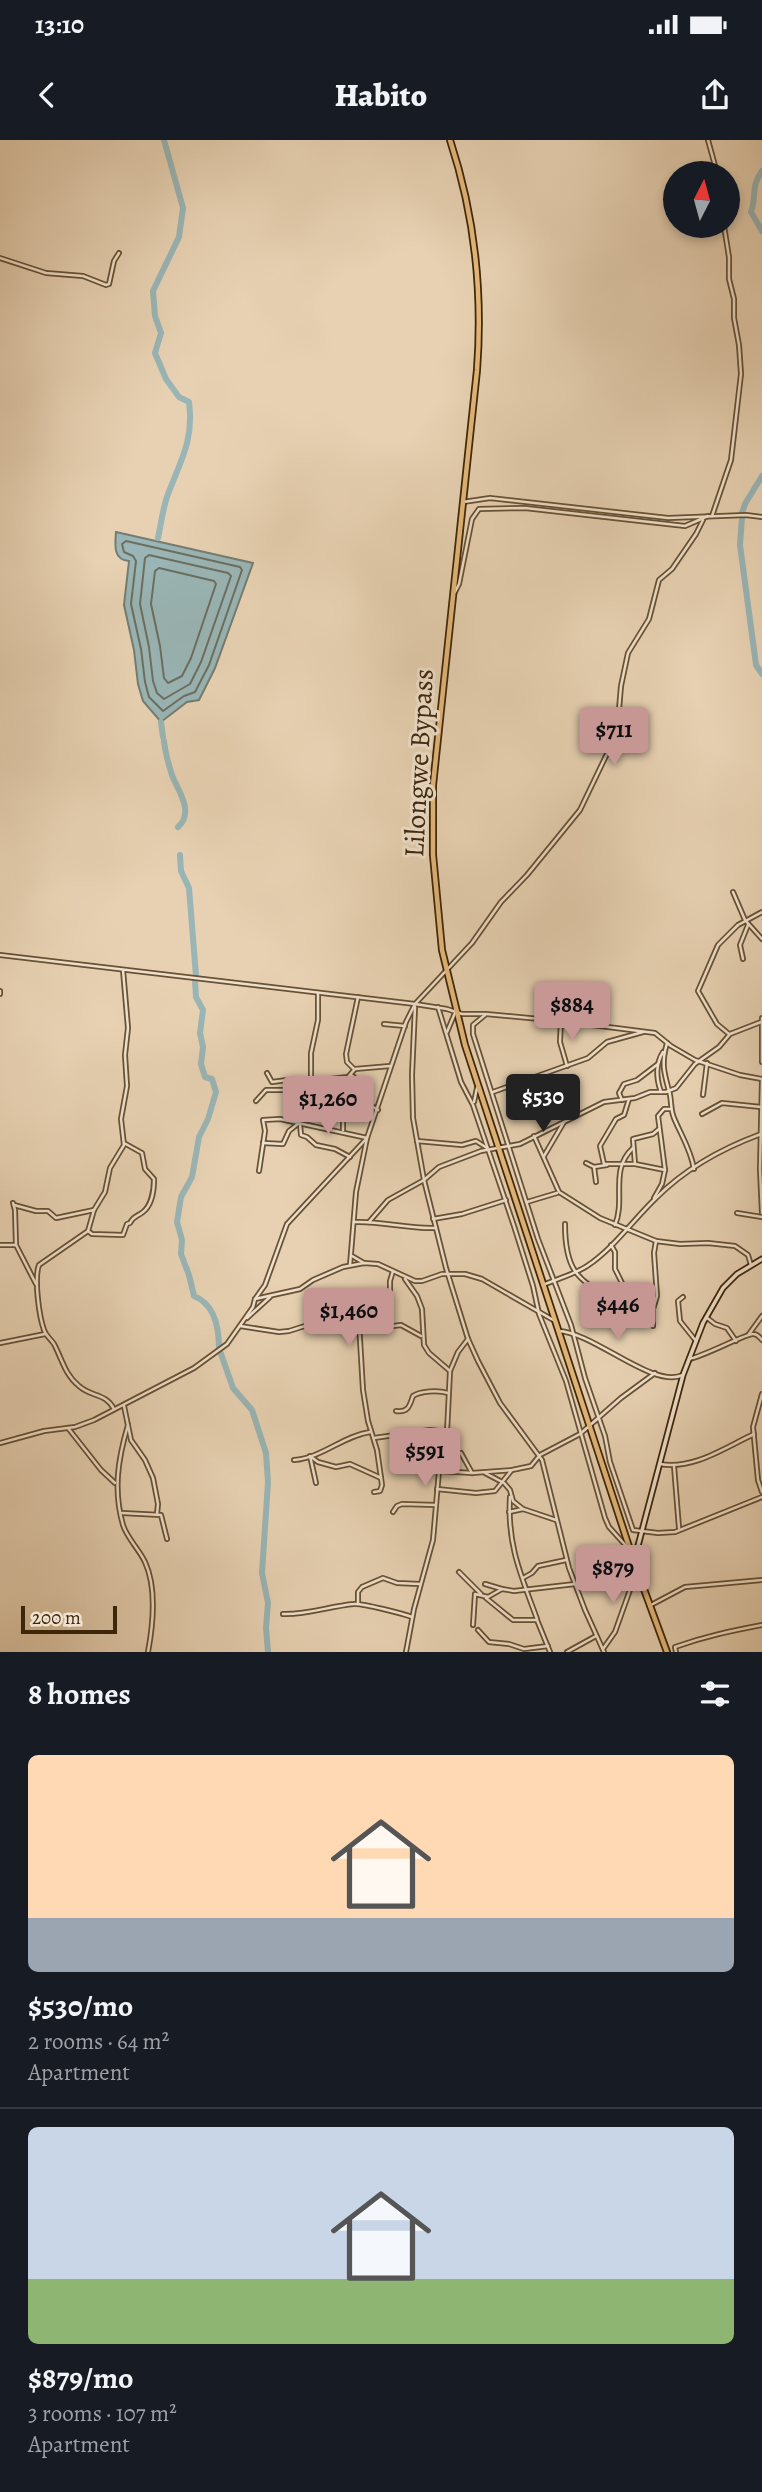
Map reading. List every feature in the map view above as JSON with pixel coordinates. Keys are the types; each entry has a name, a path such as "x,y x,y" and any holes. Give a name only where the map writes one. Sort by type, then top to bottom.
{"main road":[{"name":"Lilongwe Bypass","path":"450,140 470,213 479,282 477,370 432,800 435,892 446,970 455,1013 477,1084 634,1562 667,1652"}],"street":[{"path":"708,140 713,161"},
{"path":"452,598 459,584 472,519 479,509 525,508 685,526 710,516 731,460 741,374 734,299 728,276 726,238"},
{"path":"0,258 46,273 83,276 106,285 109,284 114,261 119,253"},
{"path":"463,502 490,498 668,518 746,515 762,517"},
{"path":"350,1265 356,1192 367,1138 415,1004 472,943 501,902 527,875 580,810 617,733 621,686 628,653 649,620 659,580 672,569 703,520"},
{"path":"733,892 748,925 762,939"},
{"path":"730,1034 717,1024 698,993 717,948 745,920 762,912"},
{"path":"743,959 740,945 748,925"},
{"path":"0,955 415,1004 438,1007 455,1013 561,1021 646,1032 662,1037 667,1043 699,1061 762,1081 762,1215 737,1213"},
{"path":"36,1284 38,1265 88,1231 94,1210 105,1192 110,1168 124,1143 121,1119 127,1086 125,1055 128,1028 123,970"},
{"path":"263,1143 283,1144 289,1131 299,1123 304,1110 311,1080 311,1053 318,1020 318,993"},
{"path":"354,1069 347,1062 346,1054 358,997"},
{"path":"415,1004 412,1100 424,1180 448,1275 468,1339 500,1403 540,1455 567,1560 603,1651"},
{"path":"438,1007 459,1074 473,1105 506,1200 539,1314 566,1381 608,1527 630,1550"},
{"path":"447,1032 455,1013"},
{"path":"486,1014 472,1028 527,1202 572,1332 633,1530 675,1532 679,1528 745,1505 762,1494 752,1427 762,1394"},
{"path":"369,1222 388,1200 424,1180 439,1167 488,1149 520,1144 604,1102 629,1099 650,1092 669,1091 681,1084 699,1061 719,1047 730,1034 762,1020 762,1062"},
{"path":"561,1021 560,1042 567,1066"},
{"path":"384,1024 405,1026"},
{"path":"493,1093 590,1057 607,1042 646,1032"},
{"path":"661,1093 657,1081 658,1064 667,1043"},
{"path":"665,1049 663,1077 669,1091 671,1109 684,1135 694,1169"},
{"path":"703,1095 707,1063"},
{"path":"622,1100 619,1091 624,1084 637,1080 658,1064"},
{"path":"354,1069 392,1067"},
{"path":"256,1101 266,1090 284,1090 311,1080 339,1078 351,1075 354,1069"},
{"path":"267,1073 272,1082 287,1080 307,1088"},
{"path":"351,1075 354,1077 359,1098 378,1110"},
{"path":"543,1076 569,1119"},
{"path":"339,1078 343,1098 343,1132"},
{"path":"473,1105 477,1084"},
{"path":"607,1165 601,1155 600,1146 617,1119 624,1115 629,1099"},
{"path":"702,1114 722,1103 761,1107"},
{"path":"652,1203 662,1184 665,1170 659,1114 671,1109"},
{"path":"259,1171 265,1131 263,1120 299,1123 367,1138"},
{"path":"543,1158 564,1122"},
{"path":"299,1123 301,1135 316,1145 335,1149 350,1157"},
{"path":"635,1164 633,1139 653,1134 659,1129"},
{"path":"543,1285 588,1266 628,1230 652,1203 694,1169 716,1154 761,1134"},
{"path":"534,1136 559,1192 615,1226 656,1241 732,1245 748,1255 751,1265"},
{"path":"1,1442 84,1424 208,1358 231,1340 265,1285 289,1221 367,1138"},
{"path":"417,1141 462,1145 477,1141 488,1149"},
{"path":"88,1231 123,1235 127,1224 145,1210 153,1196 154,1179 145,1169 142,1153 124,1143"},
{"path":"615,1226 619,1214 619,1182 623,1158 633,1148"},
{"path":"586,1163 594,1167 635,1164 665,1170"},
{"path":"594,1167 596,1182"},
{"path":"527,1202 559,1192"},
{"path":"433,1219 462,1214 506,1200"},
{"path":"94,1210 56,1218 48,1211 36,1212 13,1204 16,1245 36,1284 46,1334 54,1344 71,1380 85,1391 106,1398 114,1409"},
{"path":"354,1222 413,1229 435,1228"},
{"path":"565,1224 567,1255 574,1272 585,1282 614,1299 612,1310"},
{"path":"653,1326 653,1309 657,1296 654,1253 656,1241"},
{"path":"0,1245 16,1245"},
{"path":"611,1245 615,1252 615,1269 633,1305"},
{"path":"351,1255 364,1263"},
{"path":"634,1562 683,1375 706,1317 723,1288 760,1260 762,1266"},
{"path":"255,1299 300,1289 313,1280 350,1265 375,1264 393,1271 410,1283 423,1313 422,1338"},
{"path":"390,1305 390,1281 393,1271"},
{"path":"403,1277 422,1281 439,1275 465,1274 482,1279 555,1321"},
{"path":"240,1326 272,1295"},
{"path":"683,1297 678,1301 679,1318 696,1341"},
{"path":"240,1326 289,1331 308,1325 323,1316 352,1313 359,1322 377,1328 407,1326 422,1338 429,1353 450,1371"},
{"path":"689,1359 707,1355 749,1334 762,1316"},
{"path":"706,1317 727,1328 736,1341"},
{"path":"359,1322 363,1390 382,1489 374,1492"},
{"path":"558,1331 572,1332 635,1365 669,1378 683,1375"},
{"path":"0,1343 46,1334"},
{"path":"749,1334 762,1339"},
{"path":"406,1652 412,1617 433,1540 439,1471 447,1432 450,1371 458,1352 468,1339"},
{"path":"439,1471 472,1473 530,1466 540,1455 590,1427 621,1398 655,1373"},
{"path":"396,1411 409,1408 413,1396 417,1393 448,1392"},
{"path":"124,1404 131,1440 153,1478 157,1514"},
{"path":"128,1425 117,1470 117,1483 124,1527 144,1559 151,1584 148,1652"},
{"path":"68,1428 108,1478 117,1483"},
{"path":"373,1438 430,1430 447,1432"},
{"path":"294,1460 322,1453 355,1434 370,1432"},
{"path":"660,1464 674,1466 708,1456 754,1434"},
{"path":"461,1453 472,1473"},
{"path":"310,1456 317,1462 336,1467 350,1464 381,1478"},
{"path":"310,1456 316,1483"},
{"path":"674,1466 679,1528"},
{"path":"437,1489 477,1493 495,1491 512,1470"},
{"path":"482,1472 504,1483 510,1490 511,1542 550,1652"},
{"path":"510,1497 523,1509 556,1520"},
{"path":"393,1512 402,1504 436,1505"},
{"path":"509,1513 523,1509"},
{"path":"122,1513 157,1514 163,1517 167,1539"},
{"path":"523,1578 538,1566 567,1560"},
{"path":"603,1651 620,1623 637,1569"},
{"path":"459,1572 513,1620 537,1620"},
{"path":"358,1604 358,1592 362,1587 383,1578 397,1583 421,1584"},
{"path":"649,1605 685,1587 762,1580"},
{"path":"485,1584 514,1591 575,1584"},
{"path":"473,1625 474,1596 491,1596 502,1589"},
{"path":"283,1614 358,1604 378,1610 401,1612 412,1617"},
{"path":"676,1652 676,1647 692,1641 736,1628 762,1625"},
{"path":"478,1630 489,1642 524,1649 548,1646"},
{"path":"567,1652 596,1636"}],"water":[{"path":"116,532 253,563 215,668 199,700 187,702 161,722 143,701 138,684 124,605 129,561 118,555 115,547"}],"waterway":[{"path":"158,538 166,499 185,450 190,428 189,402 179,397 166,379 155,353 161,333 155,316 153,291 179,237 183,208 164,140"},
{"path":"762,171 756,182 751,212 762,231"},
{"path":"742,513 762,476"},
{"path":"742,517 740,545 756,665 762,674"},
{"path":"161,722 163,737"},
{"path":"164,741 171,772 185,810 185,816 178,827"},
{"path":"180,855 181,871 189,888 196,976"},
{"path":"195,981 196,997 203,1010 200,1033 203,1047 201,1064 205,1077 212,1079 216,1092 199,1137 192,1177 181,1197 177,1222 182,1240 181,1254 194,1296 211,1310 218,1332 219,1348"},
{"path":"220,1351 233,1388 252,1410 266,1453 268,1482 262,1573 268,1603 268,1652"}]}
